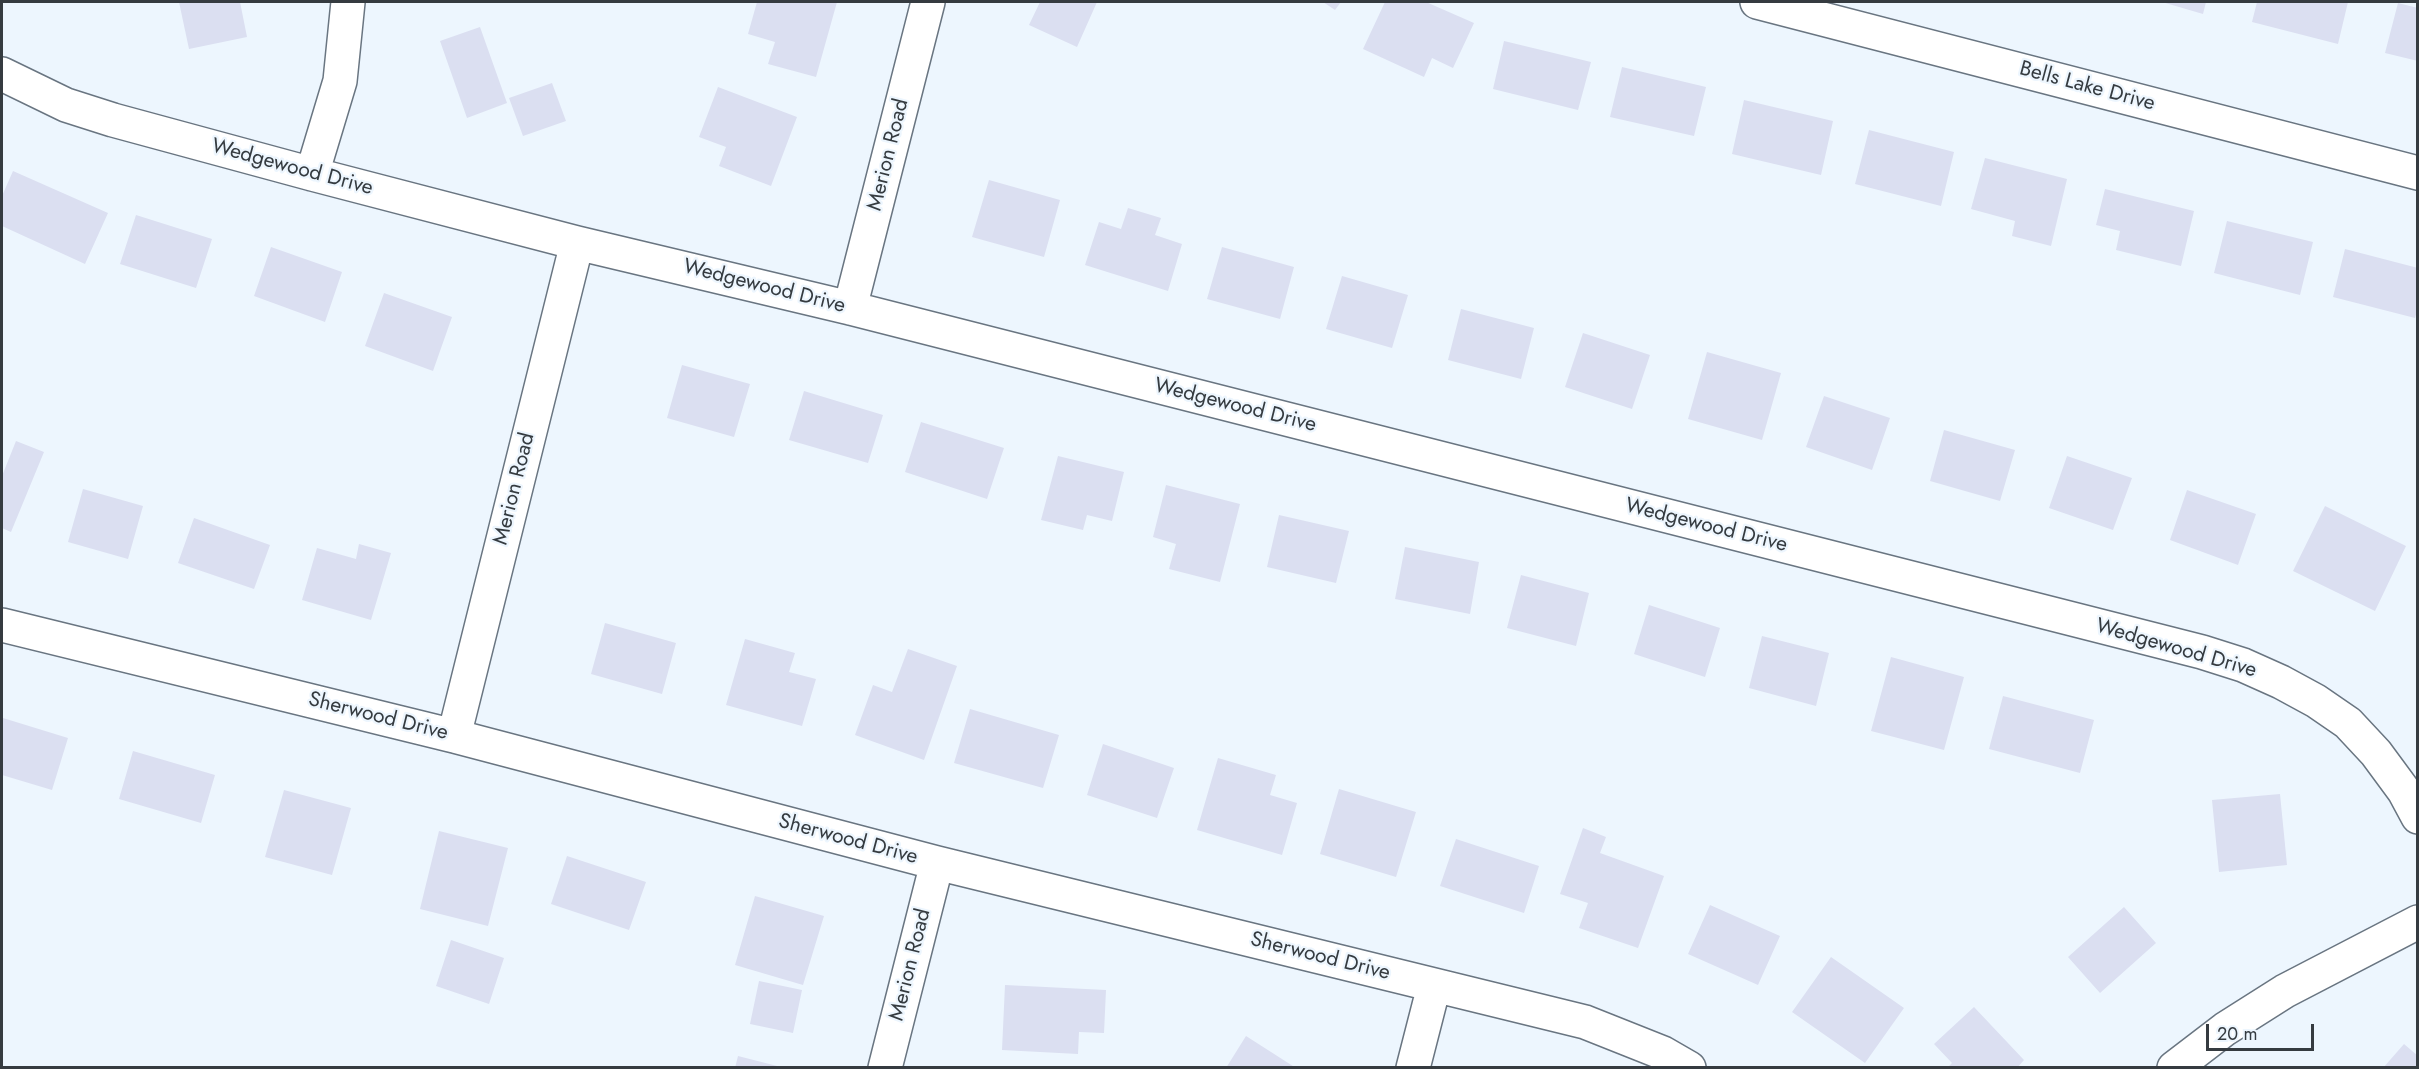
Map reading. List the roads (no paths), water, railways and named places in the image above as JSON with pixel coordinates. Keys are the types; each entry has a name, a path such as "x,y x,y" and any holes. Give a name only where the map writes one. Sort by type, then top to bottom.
{"street":[{"path":"312,174 340,81 348,2"},
{"name":"Merion Road","path":"850,308 928,2"},
{"name":"Bells Lake Drive","path":"1757,2 2418,173"},
{"name":"Wedgewood Drive","path":"2,74 66,105 312,174 577,243 850,308 2190,649 2243,665 2307,696 2348,723 2376,753 2404,791 2418,817"},
{"name":"Merion Road","path":"453,736 577,243"},
{"name":"Sherwood Drive","path":"2,625 453,736 937,863 1585,1022 1663,1053 1689,1068"},
{"name":"Merion Road","path":"885,1068 937,863"},
{"path":"2174,1068 2225,1029 2285,991 2418,922"},
{"path":"1413,1068 1434,986"}]}
